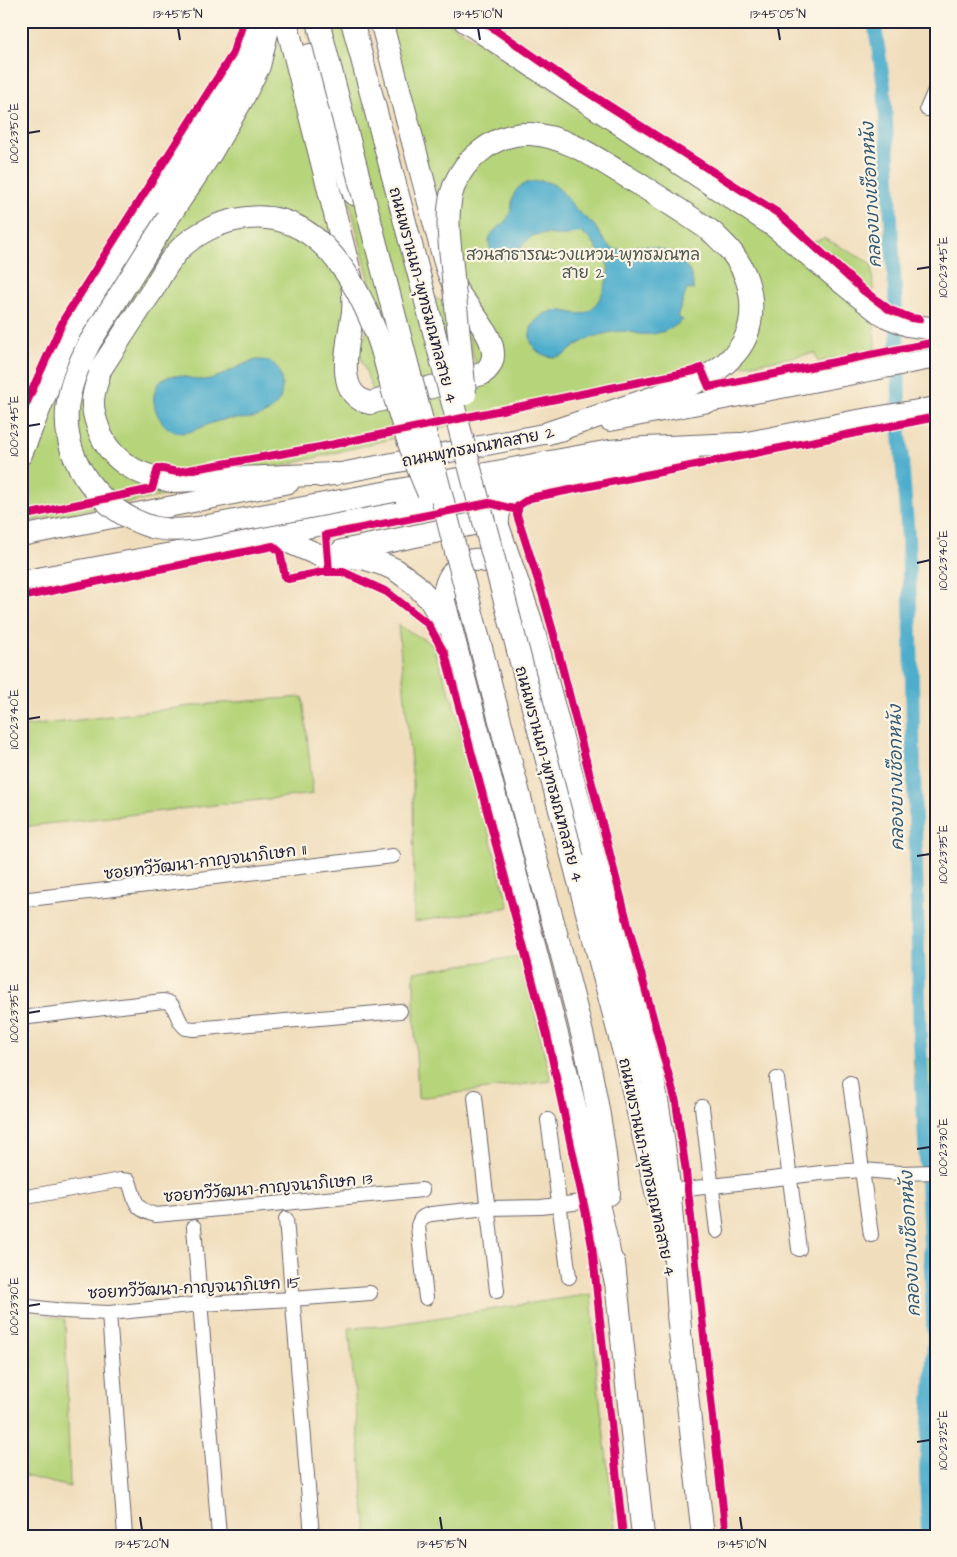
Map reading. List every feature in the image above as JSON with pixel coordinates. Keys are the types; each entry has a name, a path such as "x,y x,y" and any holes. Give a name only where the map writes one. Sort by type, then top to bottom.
{"main road":[{"path":"21,454 60,356 71,335 92,299 224,95 247,53 255,21"},
{"path":"268,21 264,48 252,82 229,123 90,342 81,360 70,393 67,411 69,440 73,455 81,472 105,500 137,522 154,527 182,530 596,453 645,448 738,444"},
{"path":"286,21 351,277 353,310 347,355 347,381 350,390 356,397 370,403 482,374 491,365 494,353 488,335 450,278 381,21"},
{"path":"301,21 338,150 384,277"},
{"name":"ถนนพรานนก-พุทธมณฑลสาย 4","path":"318,21 582,1033 596,1096 608,1179 615,1279 643,1536"},
{"name":"ถนนพรานนก-พุทธมณฑลสาย 4","path":"352,21 624,1050 645,1137 664,1233 680,1330 703,1536"},
{"path":"367,21 465,394"},
{"path":"465,21 763,218 883,315 898,322 926,328"},
{"path":"478,501 475,456 465,394 449,238 449,210 453,190 461,172 473,157 488,145 513,135 528,134 555,138 569,143 670,202 712,232 734,254 748,284 752,300 749,330 742,344 732,358 705,378 688,386 548,433"},
{"path":"335,474 172,481 151,478 136,472 119,460 111,452 100,433 93,404 100,370 174,257 191,240 214,226 228,221 253,217 283,220 300,227 319,240 333,255 368,312 413,455 454,547"},
{"name":"ถนนพุทธมณฑลสาย 2","path":"21,536 936,358"},
{"path":"21,581 265,536 857,420 936,407"},
{"path":"321,556 356,547 478,523 487,519 499,509 505,500 524,486"},
{"path":"499,509 498,521 500,532 531,620 648,1061 664,1136 680,1330"},
{"path":"265,536 291,543 321,556 363,558 385,565 406,576 423,593 441,617 460,663"},
{"path":"524,599 507,576 490,562 481,560 470,561 454,570 446,583 443,594 572,1092 615,1279"}],"street":[{"path":"927,109 936,88"},
{"name":"ซอยทวีวัฒนา-กาญจนาภิเษก 11","path":"21,900 393,856"},
{"path":"21,1018 163,1001 168,1001 172,1005 186,1028 194,1029 400,1011"},
{"path":"777,1079 799,1249"},
{"path":"850,1084 871,1235"},
{"path":"475,1097 497,1290"},
{"path":"702,1107 717,1231"},
{"path":"548,1120 569,1277"},
{"path":"670,1191 790,1176 863,1170 900,1173 932,1172"},
{"name":"ซอยทวีวัฒนา-กาญจนาภิเษก 13","path":"21,1198 129,1180 137,1206 144,1212 156,1215 422,1190"},
{"path":"426,1298 418,1226 419,1220 424,1216 487,1208 541,1208 598,1200"},
{"path":"286,1219 312,1536"},
{"path":"194,1227 219,1536"},
{"name":"ซอยทวีวัฒนา-กาญจนาภิเษก 15","path":"21,1306 62,1311 109,1313 201,1304 370,1293"},
{"path":"109,1313 125,1536"}],"green space":[{"name":"สวนสาธารณะวงแหวน-พุทธมณฑล สาย 2","path":"274,21 279,21 346,265 351,402 481,385 387,21 446,21 797,248 824,238 872,264 875,349 818,362 815,353 628,386 394,438 168,495 21,523 21,473 70,360 271,49"},
{"name":"สวนสาธารณะวงแหวน-พุทธมณฑล สาย 2","path":"304,21 362,21 433,297 451,306 473,372 373,390 358,351 377,310"},
{"path":"398,625 432,644 453,702 509,907 414,922 413,783"},
{"path":"303,697 313,794 21,827 21,727 209,704"},
{"path":"521,956 551,1081 418,1098 414,972"},
{"path":"913,1059 936,1059 936,1254 933,1254"},
{"path":"591,1294 597,1376 616,1536 367,1536 349,1328 384,1326"},
{"path":"21,1311 65,1319 70,1487 21,1475"}],"water":[{"path":"543,181 554,185 563,192 573,206 594,225 605,242 614,249 650,246 669,252 684,264 693,280 693,290 687,289 677,317 683,320 673,327 657,333 640,334 622,331 601,335 586,340 563,355 556,357 548,356 535,349 530,337 534,323 540,317 554,311 582,314 592,309 600,298 606,284 608,271 608,265 602,256 588,237 582,233 563,235 541,234 533,236 508,260 492,253 489,239 505,222 511,212 515,192 526,183"},
{"path":"257,360 266,361 276,366 282,381 279,401 263,415 253,418 220,420 185,433 170,429 159,418 154,403 154,395 156,388 165,378 181,376 198,380 210,379"}],"waterway":[{"name":"คลองบางเชือกหนัง","path":"874,21 884,86 897,330 900,434 908,537 920,1041 934,1342 926,1469 928,1536"}],"cycle path":[{"path":"21,415 64,319 232,55 242,21"},
{"path":"483,21 562,76 778,213 864,291 890,310 919,319"},
{"path":"21,516 152,489 158,468 177,472 320,447 694,371 701,368 709,387 936,342"},
{"path":"726,1536 686,1172 676,1102 630,933 554,635 517,515 518,506 530,498 936,417"},
{"path":"329,572 326,535 489,503 518,510"},
{"path":"21,597 273,546 280,552 285,577 288,579 322,572 343,572 387,592 428,624 445,654 547,1035 587,1219 592,1246 623,1536"}]}
